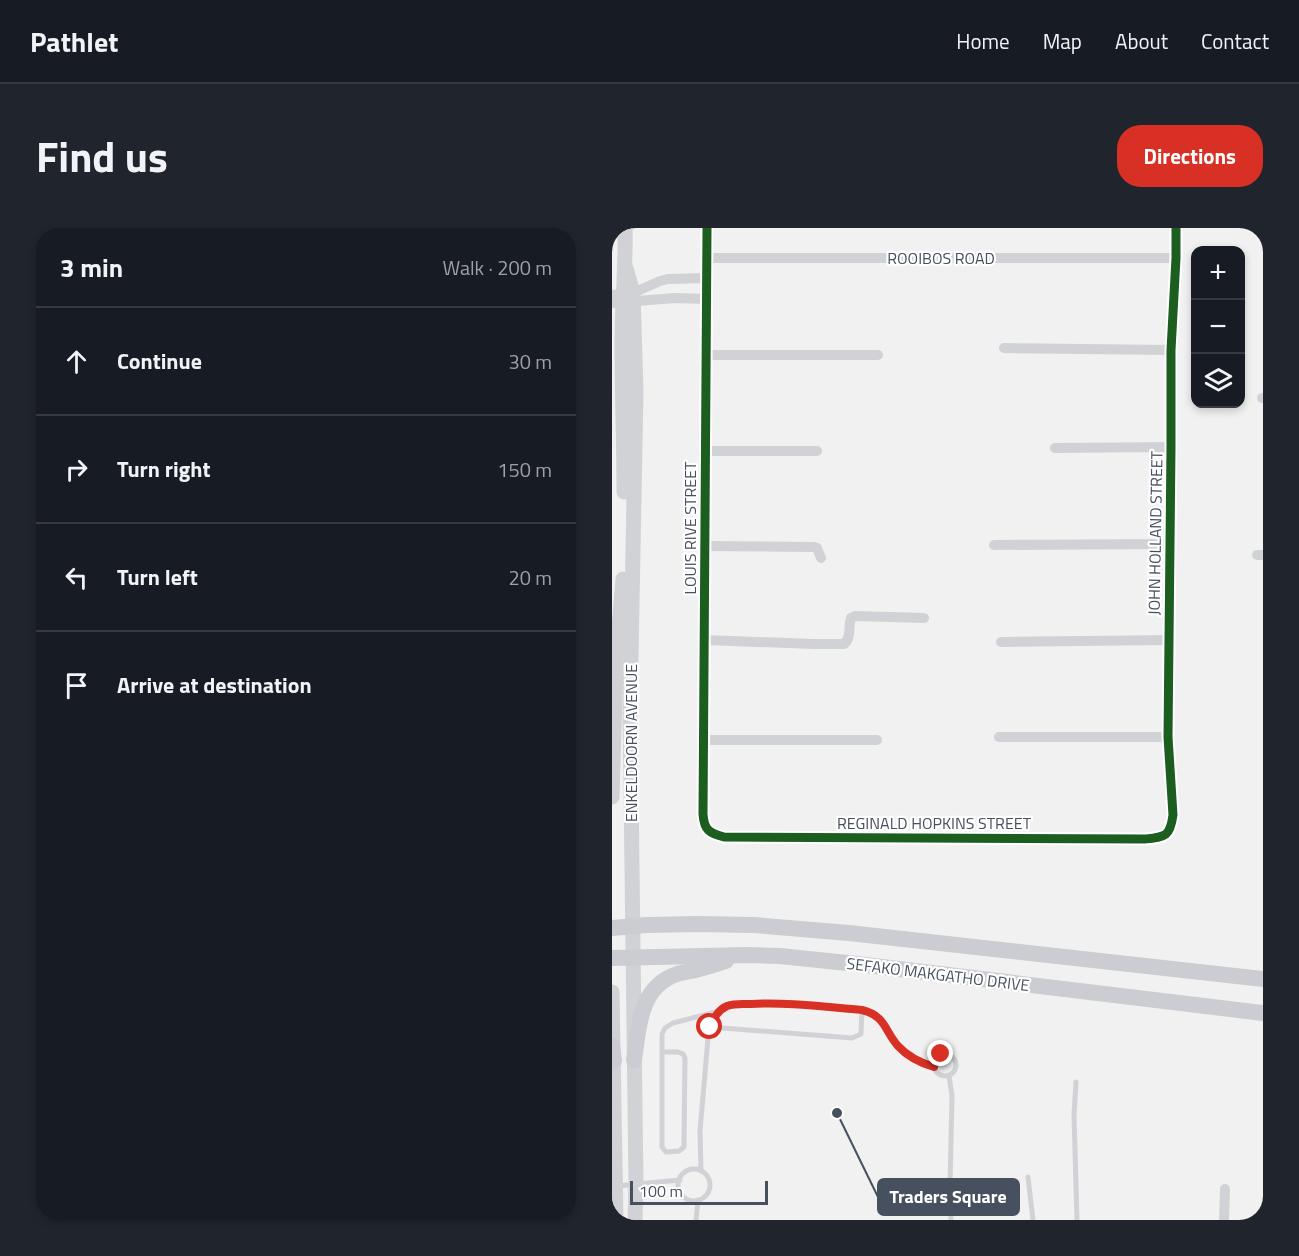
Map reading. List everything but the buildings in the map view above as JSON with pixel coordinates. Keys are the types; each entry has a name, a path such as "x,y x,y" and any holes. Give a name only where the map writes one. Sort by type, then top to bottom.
{"main road":[{"name":"SEFAKO MAKGATHO DRIVE","path":"612,928 696,924 754,925 849,933 1263,979"},
{"path":"634,1060 643,1009 649,995 656,987 676,974 747,955"},
{"name":"SEFAKO MAKGATHO DRIVE","path":"612,958 780,956 1263,1013"}],"street":[{"name":"ENKELDOORN AVENUE","path":"625,228 626,268 622,344 623,588 614,666 619,704 632,927 636,1184 634,1220"},
{"name":"LOUIS RIVE STREET","path":"705,828 703,814 707,228"},
{"name":"JOHN HOLLAND STREET","path":"1165,836 1172,825 1173,815 1168,737 1171,350 1176,228"},
{"name":"ROOIBOS ROAD","path":"707,258 1176,258"},
{"path":"623,298 660,281 706,278"},
{"name":"ENKELDOORN AVENUE","path":"612,797 636,391 623,298"},
{"path":"623,298 707,299"},
{"path":"612,319 622,344"},
{"path":"1004,348 1171,350"},
{"path":"706,355 878,356"},
{"path":"1055,448 1172,447"},
{"path":"705,451 817,451"},
{"path":"994,545 1170,544"},
{"path":"706,546 814,547 819,551 821,558"},
{"path":"705,640 844,644 849,638 851,618 855,616 924,618"},
{"path":"1001,642 1169,640"},
{"path":"999,737 1168,737"},
{"path":"704,740 877,740"},
{"name":"REGINALD HOPKINS STREET","path":"705,828 713,834 724,837 1145,839 1165,836"},
{"path":"612,992 616,1220"},
{"path":"1224,1220 1225,1189"}],"lane":[{"path":"662,1052 683,1053 686,1058 684,1147 679,1151 666,1152 662,1147 662,1052 662,1034 665,1028 673,1023 719,1011 734,1004 763,1003 862,1010 883,1022 898,1046 907,1054 919,1062 934,1067"},
{"path":"710,1027 852,1038 861,1034 862,1010"},
{"path":"701,1171 700,1131 708,1038 713,1018 719,1011"},
{"path":"945,1054 955,1058 957,1065 955,1072 949,1076 938,1074 934,1067 938,1057 945,1054"},
{"path":"949,1076 952,1096 951,1220"},
{"path":"1076,1082 1074,1115 1077,1220"},
{"path":"701,1171 709,1179 710,1190 703,1198 693,1201 684,1197 679,1189 680,1180 686,1172 701,1171"},
{"path":"1028,1178 1033,1220"},
{"path":"614,1186 680,1180"},
{"path":"696,1220 698,1200"}],"cycle path":[{"path":"707,228 703,814 706,827 711,832 724,837 1145,839 1157,838 1168,832 1173,815 1168,737 1171,350 1176,228"}],"place":[{"name":"Traders Square","path":"837,1113"}],"route":[{"path":"710,1027 719,1011 734,1004 763,1003 862,1010 875,1015 883,1022 898,1046 919,1062 934,1067 935,1060 941,1054"}]}
